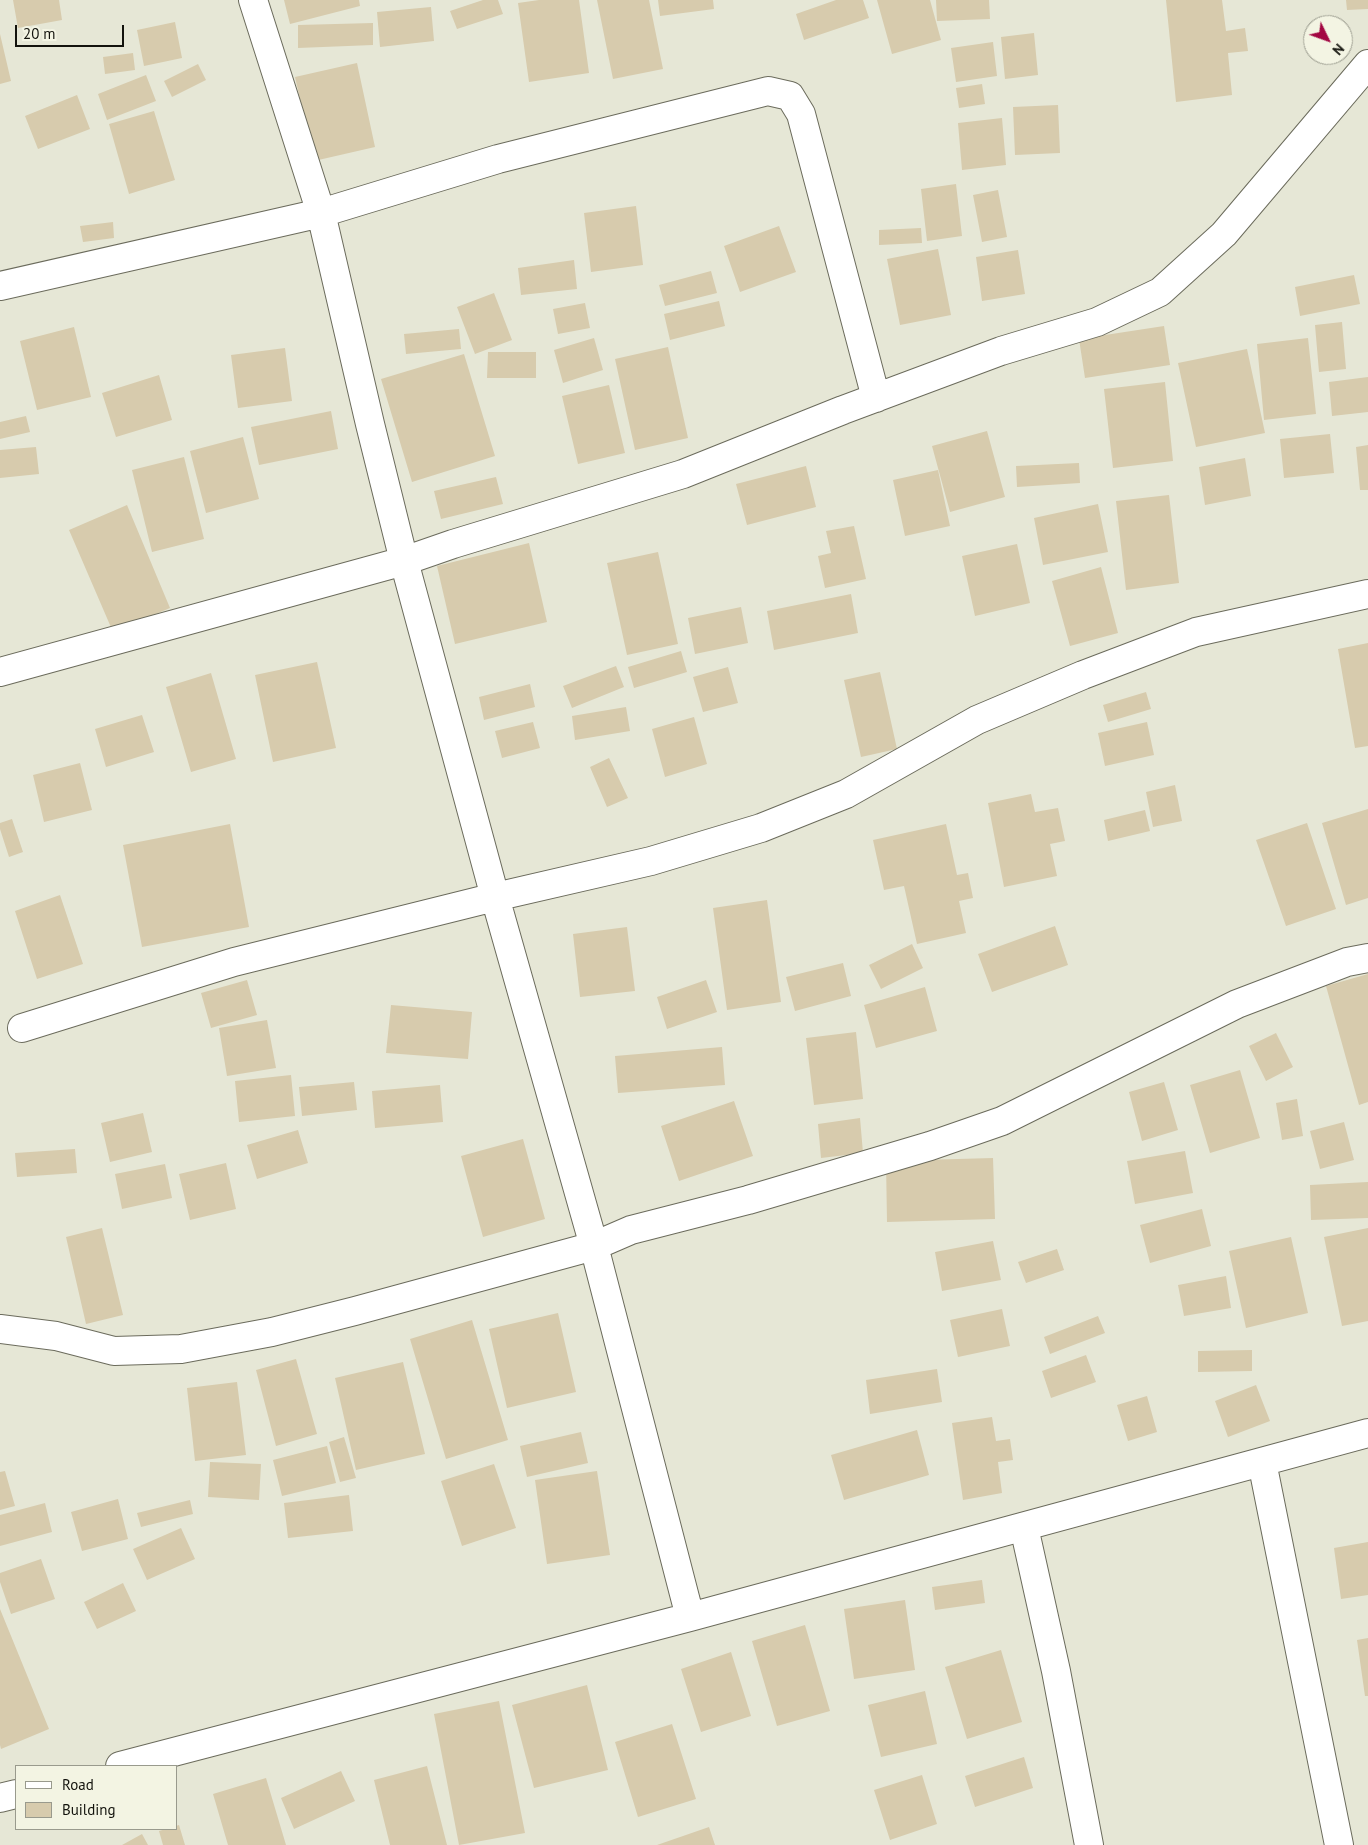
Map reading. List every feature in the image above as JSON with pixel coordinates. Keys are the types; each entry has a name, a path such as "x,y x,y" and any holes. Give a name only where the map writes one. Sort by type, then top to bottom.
{"street":[{"path":"253,0 322,213 370,424 404,561 495,897 594,1246 690,1617"},
{"path":"0,672 404,561 453,544 683,474 843,410 1001,351 1097,322 1160,292 1224,234 1368,64"},
{"path":"0,286 322,213 498,159 768,91 790,96 801,114 876,398"},
{"path":"22,1028 234,962 495,897 651,861 761,828 846,794 977,720 1083,675 1196,632 1368,594"},
{"path":"0,1329 56,1336 114,1351 181,1349 272,1332 356,1312 594,1246 631,1230 757,1197 930,1146 1002,1120 1237,1004 1347,962 1368,958"},
{"path":"124,1765 1024,1528 1368,1433"},
{"path":"1262,1462 1339,1845"},
{"path":"1024,1528 1056,1671 1089,1845"},
{"path":"0,1798 15,1794"}],"building":[{"path":"13,0 59,0 62,20 18,28"},
{"path":"284,0 359,0 360,6 290,24"},
{"path":"483,0 498,0 503,14 457,29 450,11"},
{"path":"539,0 579,0 589,73 529,82 518,3"},
{"path":"597,0 649,0 663,69 613,79"},
{"path":"658,0 713,0 714,9 660,16"},
{"path":"836,0 863,0 869,18 804,40 796,14"},
{"path":"877,0 930,0 941,40 892,54"},
{"path":"936,0 989,0 990,19 937,21"},
{"path":"1166,0 1222,0 1226,31 1245,28 1248,51 1228,53 1232,95 1176,102"},
{"path":"1346,0 1368,0 1368,9 1347,10"},
{"path":"431,7 434,41 380,47 377,12"},
{"path":"175,22 182,58 144,66 137,30"},
{"path":"373,23 373,45 298,48 298,25"},
{"path":"1034,33 1038,75 1005,79 1001,37"},
{"path":"0,34 11,81 0,84"},
{"path":"993,42 997,76 956,82 951,48"},
{"path":"133,53 135,70 105,74 103,57"},
{"path":"357,63 375,147 314,161 295,77"},
{"path":"198,64 206,80 172,97 164,81"},
{"path":"146,75 156,101 107,120 98,94"},
{"path":"982,84 985,104 959,108 956,88"},
{"path":"77,95 90,129 38,149 25,116"},
{"path":"1058,105 1060,153 1015,155 1013,107"},
{"path":"154,111 175,180 129,194 109,124"},
{"path":"1002,118 1006,165 962,170 958,123"},
{"path":"956,184 962,236 927,241 921,189"},
{"path":"998,190 1007,237 982,242 973,195"},
{"path":"636,206 643,265 591,272 584,213"},
{"path":"113,222 114,238 83,242 80,226"},
{"path":"779,226 796,272 740,292 724,246"},
{"path":"921,228 922,243 879,245 879,230"},
{"path":"938,249 951,315 900,325 887,259"},
{"path":"1018,250 1025,294 982,301 976,257"},
{"path":"574,260 577,289 521,295 518,268"},
{"path":"711,271 717,293 665,306 659,285"},
{"path":"1354,275 1360,304 1300,316 1295,287"},
{"path":"494,293 512,340 475,354 457,307"},
{"path":"719,301 725,326 670,340 664,314"},
{"path":"585,303 590,328 558,334 553,309"},
{"path":"1342,322 1346,369 1319,372 1315,325"},
{"path":"1164,326 1170,365 1085,378 1079,339"},
{"path":"74,327 91,397 37,410 20,341"},
{"path":"459,329 461,349 406,354 404,334"},
{"path":"594,338 603,370 563,383 554,350"},
{"path":"1308,338 1316,414 1264,420 1257,344"},
{"path":"668,347 688,438 635,450 615,359"},
{"path":"285,348 292,401 238,408 231,355"},
{"path":"1247,349 1265,433 1196,447 1178,363"},
{"path":"488,352 536,352 536,378 487,378"},
{"path":"464,354 495,456 412,482 381,379"},
{"path":"159,375 172,420 116,437 102,393"},
{"path":"1368,377 1368,412 1332,416 1329,382"},
{"path":"1165,382 1173,461 1113,468 1104,389"},
{"path":"609,385 625,453 578,464 562,396"},
{"path":"331,411 338,449 259,465 251,427"},
{"path":"26,416 30,432 0,439 0,422"},
{"path":"987,431 1005,497 950,512 932,446"},
{"path":"1330,434 1334,473 1284,478 1280,439"},
{"path":"243,437 259,499 206,513 190,451"},
{"path":"1368,445 1368,490 1360,490 1356,447"},
{"path":"36,447 39,474 0,478 0,450"},
{"path":"184,457 204,539 152,552 132,470"},
{"path":"1245,458 1251,496 1205,505 1199,467"},
{"path":"1079,463 1080,483 1017,487 1016,466"},
{"path":"806,466 816,507 747,525 736,484"},
{"path":"938,470 950,526 905,536 893,480"},
{"path":"496,477 503,504 441,519 434,491"},
{"path":"1169,495 1179,583 1126,590 1116,501"},
{"path":"1098,504 1108,552 1043,565 1034,518"},
{"path":"127,505 170,608 113,632 69,530"},
{"path":"854,526 866,579 825,588 818,556 831,553 826,531"},
{"path":"529,543 547,622 455,644 437,566"},
{"path":"1017,544 1030,603 975,616 962,556"},
{"path":"658,552 678,644 627,655 607,563"},
{"path":"1101,567 1118,633 1070,646 1052,581"},
{"path":"851,594 858,633 774,650 767,611"},
{"path":"741,607 748,643 695,654 688,618"},
{"path":"1368,643 1368,746 1355,748 1338,649"},
{"path":"681,651 687,672 634,688 628,667"},
{"path":"317,662 336,748 273,762 255,675"},
{"path":"616,666 624,687 572,708 563,686"},
{"path":"728,667 738,703 703,712 693,677"},
{"path":"880,672 897,749 861,757 844,680"},
{"path":"211,673 236,759 191,772 166,687"},
{"path":"530,684 535,707 484,720 479,697"},
{"path":"1146,692 1151,709 1108,722 1103,705"},
{"path":"626,707 630,731 575,740 572,716"},
{"path":"142,715 154,752 106,767 95,729"},
{"path":"694,717 707,764 665,777 652,729"},
{"path":"533,722 540,748 502,758 495,731"},
{"path":"1147,722 1154,755 1105,766 1098,733"},
{"path":"609,758 628,798 607,807 590,767"},
{"path":"80,763 92,810 44,822 33,775"},
{"path":"1175,785 1182,821 1153,827 1146,792"},
{"path":"1031,794 1035,812 1058,808 1065,841 1050,844 1057,876 1004,887 988,803"},
{"path":"1368,809 1368,898 1346,905 1322,823"},
{"path":"1145,810 1150,831 1108,841 1104,820"},
{"path":"12,819 23,852 9,857 0,829 0,823"},
{"path":"1307,823 1336,909 1286,926 1256,840"},
{"path":"230,824 249,927 142,947 123,845"},
{"path":"946,824 957,875 968,873 973,898 959,901 966,933 917,944 904,886 884,890 873,840"},
{"path":"60,895 83,964 37,979 15,911"},
{"path":"767,900 781,1002 727,1010 713,908"},
{"path":"1055,926 1068,965 992,992 978,954"},
{"path":"627,927 635,991 580,997 573,934"},
{"path":"912,944 923,968 881,989 869,965"},
{"path":"843,963 851,996 795,1011 786,977"},
{"path":"1368,974 1368,1102 1359,1105 1326,986"},
{"path":"247,980 257,1015 211,1028 201,993"},
{"path":"706,980 717,1012 667,1029 657,997"},
{"path":"925,987 937,1031 876,1048 864,1005"},
{"path":"391,1005 472,1012 468,1059 386,1053"},
{"path":"267,1020 276,1068 227,1076 219,1028"},
{"path":"856,1032 863,1099 814,1105 806,1038"},
{"path":"1276,1033 1293,1067 1266,1081 1249,1046"},
{"path":"722,1047 725,1085 618,1093 615,1056"},
{"path":"1240,1070 1260,1138 1210,1153 1190,1085"},
{"path":"291,1075 295,1116 239,1122 235,1081"},
{"path":"354,1082 357,1110 302,1116 299,1087"},
{"path":"1164,1082 1178,1130 1142,1141 1129,1092"},
{"path":"440,1085 443,1122 375,1128 372,1091"},
{"path":"1297,1099 1303,1136 1282,1140 1276,1103"},
{"path":"734,1101 753,1156 679,1181 661,1126"},
{"path":"143,1113 152,1152 110,1162 101,1123"},
{"path":"860,1118 863,1153 821,1158 818,1124"},
{"path":"1344,1122 1354,1160 1320,1169 1310,1131"},
{"path":"298,1130 308,1163 257,1179 247,1145"},
{"path":"523,1139 545,1219 483,1237 461,1156"},
{"path":"75,1149 77,1173 17,1177 15,1153"},
{"path":"1185,1151 1193,1193 1135,1204 1127,1161"},
{"path":"993,1158 995,1219 887,1222 886,1161"},
{"path":"226,1163 236,1209 190,1220 179,1174"},
{"path":"165,1164 172,1198 122,1209 115,1174"},
{"path":"1368,1182 1368,1218 1311,1220 1310,1185"},
{"path":"1202,1209 1211,1246 1150,1263 1140,1225"},
{"path":"102,1228 123,1315 86,1324 66,1237"},
{"path":"1368,1228 1368,1321 1342,1326 1324,1237"},
{"path":"1291,1237 1308,1313 1246,1328 1229,1251"},
{"path":"993,1241 1001,1280 942,1291 935,1252"},
{"path":"1057,1249 1064,1270 1026,1283 1018,1262"},
{"path":"1226,1276 1231,1308 1184,1316 1178,1285"},
{"path":"1002,1309 1010,1346 958,1357 950,1320"},
{"path":"558,1313 576,1392 507,1408 489,1329"},
{"path":"1098,1316 1105,1333 1050,1354 1044,1337"},
{"path":"472,1320 508,1440 446,1459 410,1339"},
{"path":"1252,1350 1252,1371 1198,1372 1198,1351"},
{"path":"1086,1355 1096,1382 1051,1398 1042,1371"},
{"path":"296,1359 317,1434 276,1446 256,1370"},
{"path":"403,1362 425,1454 356,1470 335,1378"},
{"path":"937,1369 942,1402 870,1414 866,1380"},
{"path":"237,1382 246,1455 195,1461 187,1388"},
{"path":"1256,1385 1270,1421 1228,1437 1215,1401"},
{"path":"1147,1396 1157,1432 1128,1441 1117,1405"},
{"path":"992,1417 996,1441 1010,1439 1013,1460 998,1462 1002,1493 963,1500 952,1423"},
{"path":"917,1430 929,1475 844,1500 831,1455"},
{"path":"581,1432 588,1463 527,1477 520,1446"},
{"path":"344,1437 356,1478 340,1482 329,1442"},
{"path":"327,1446 336,1483 282,1496 273,1460"},
{"path":"210,1462 261,1464 259,1500 208,1497"},
{"path":"494,1464 516,1528 462,1546 441,1481"},
{"path":"5,1471 15,1506 0,1510 0,1472"},
{"path":"597,1471 610,1555 547,1564 535,1480"},
{"path":"349,1495 353,1531 288,1538 284,1503"},
{"path":"118,1499 128,1539 82,1551 71,1512"},
{"path":"190,1500 193,1514 141,1527 137,1513"},
{"path":"45,1503 52,1532 0,1546 0,1515"},
{"path":"181,1528 195,1559 147,1580 133,1549"},
{"path":"1368,1542 1368,1595 1341,1599 1334,1548"},
{"path":"41,1559 55,1599 11,1614 0,1582 0,1573"},
{"path":"982,1580 985,1603 935,1610 932,1587"},
{"path":"123,1583 136,1611 97,1629 84,1602"},
{"path":"905,1600 915,1670 854,1679 844,1609"},
{"path":"0,1609 49,1729 1,1749 0,1745"},
{"path":"805,1625 830,1711 777,1726 752,1641"},
{"path":"1368,1638 1368,1696 1365,1696 1357,1640"},
{"path":"1001,1650 1022,1722 967,1739 945,1667"},
{"path":"731,1652 751,1716 701,1732 681,1669"},
{"path":"587,1685 608,1770 534,1788 512,1705"},
{"path":"925,1691 937,1744 881,1757 868,1705"},
{"path":"499,1701 525,1833 459,1845 434,1714"},
{"path":"672,1724 696,1799 638,1817 615,1742"},
{"path":"1024,1757 1033,1788 975,1807 965,1776"},
{"path":"427,1766 447,1845 390,1845 374,1780"},
{"path":"341,1771 355,1801 294,1829 281,1798"},
{"path":"922,1775 937,1824 890,1840 874,1790"},
{"path":"266,1778 286,1845 228,1845 213,1794"},
{"path":"178,1825 185,1845 163,1845 159,1831 178,1830"},
{"path":"709,1827 715,1845 657,1845"},
{"path":"142,1834 148,1845 122,1845"}]}
